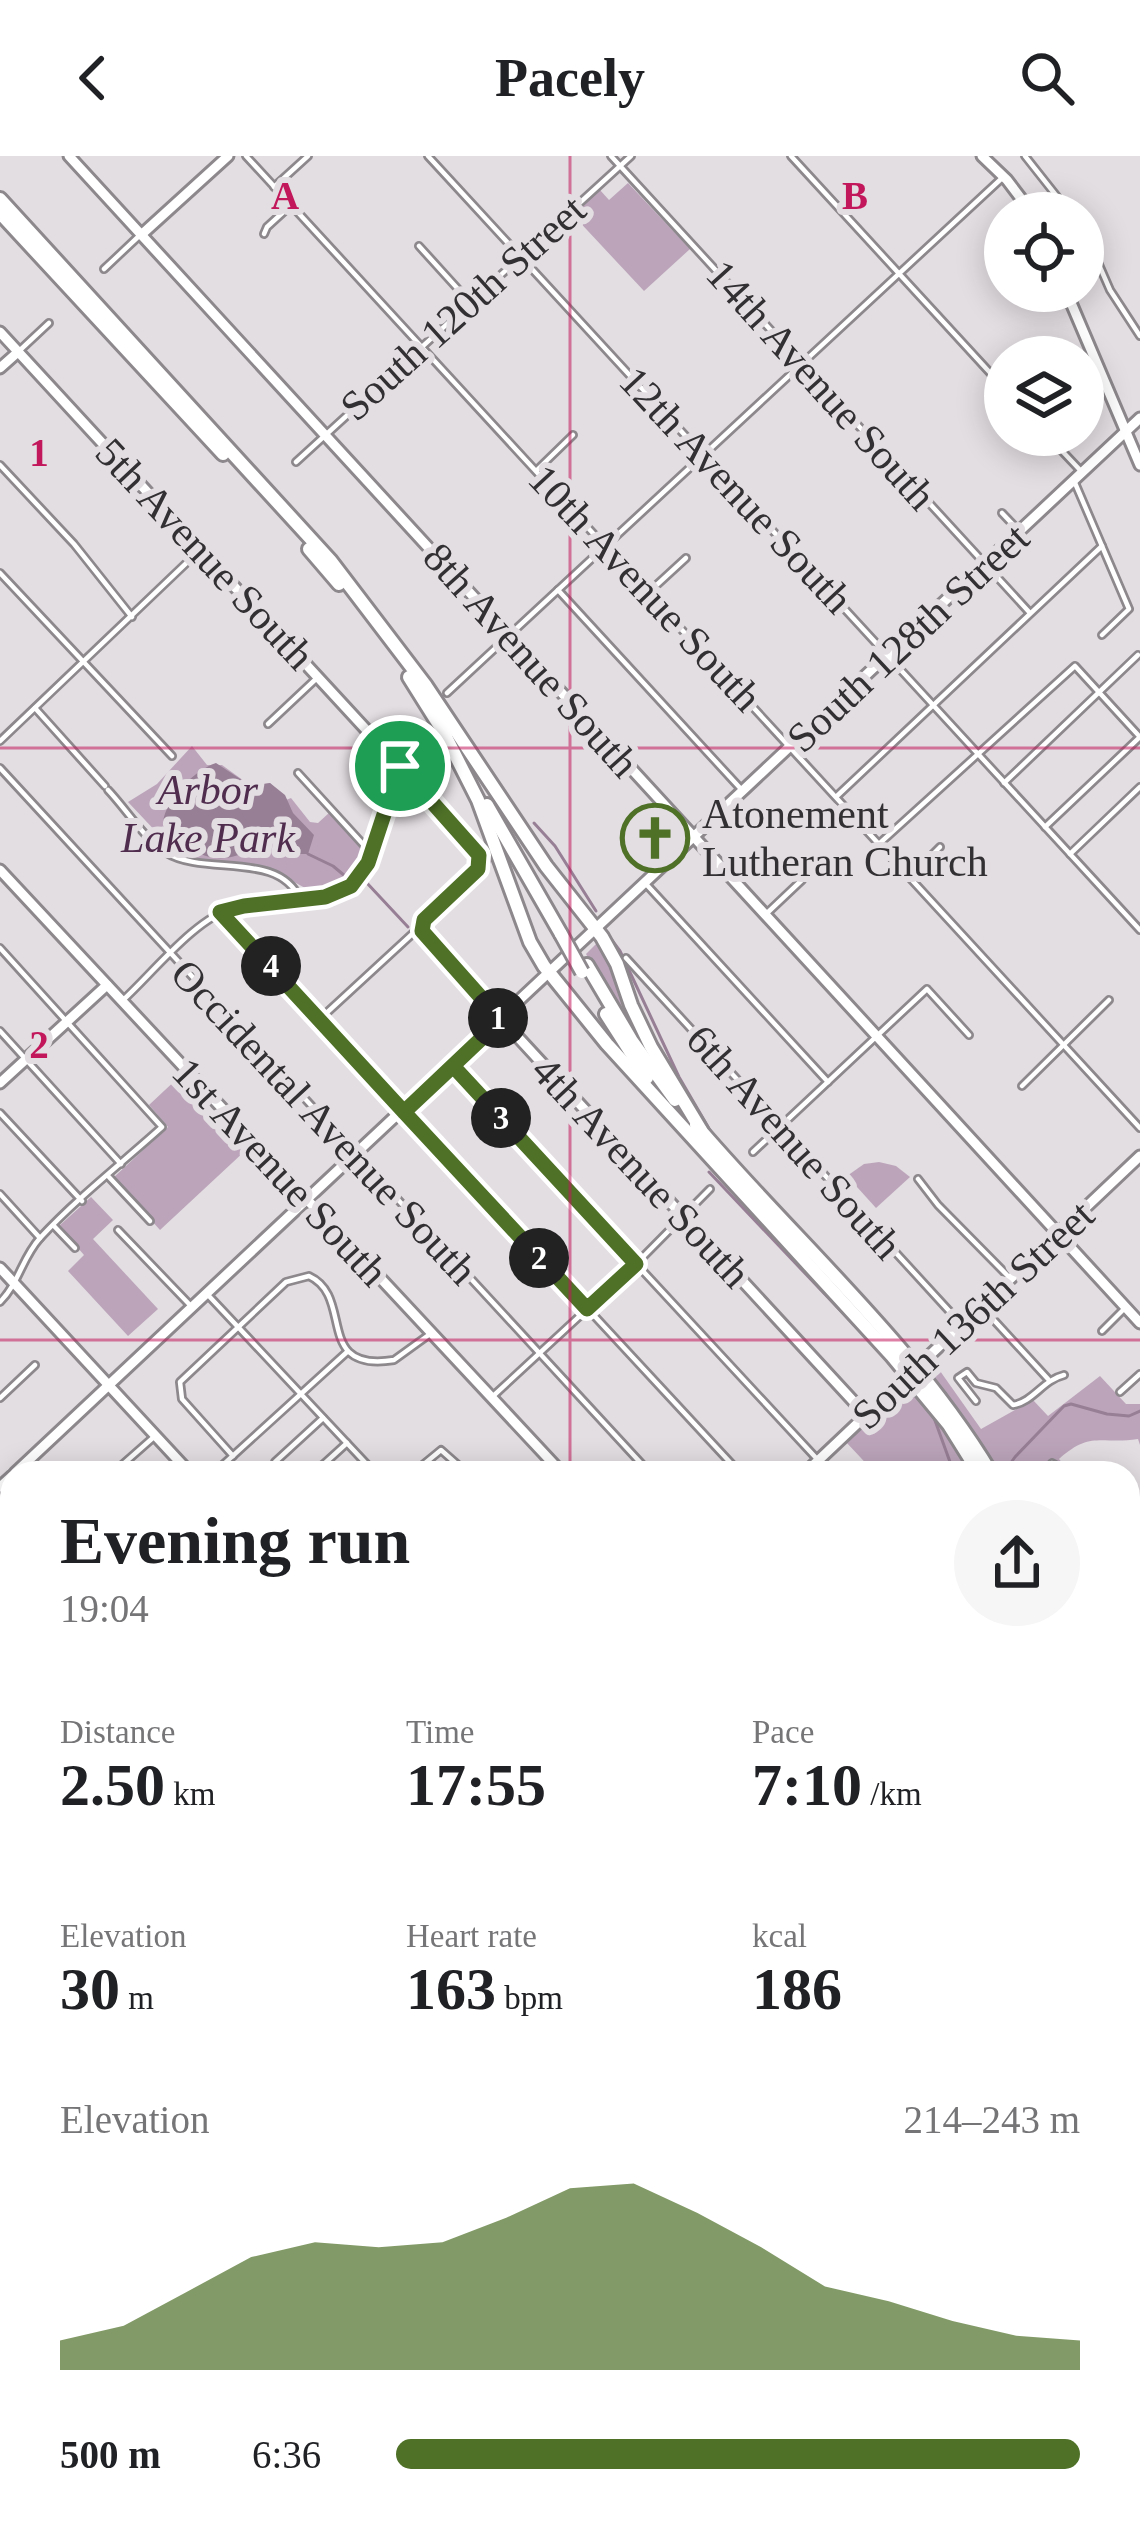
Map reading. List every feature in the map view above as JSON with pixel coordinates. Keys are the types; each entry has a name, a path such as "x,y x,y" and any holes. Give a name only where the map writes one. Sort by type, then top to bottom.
{"highway":[{"path":"0,199 330,560 443,700 546,866 597,929 698,1136"},
{"path":"0,212 319,560 372,625 443,731 564,932"},
{"path":"443,700 584,968 698,1136 907,1355 983,1461"},
{"path":"443,731 478,800 530,942 550,974 892,1356 949,1425 972,1461"}],"street":[{"name":"8th Avenue South","path":"69,156 1140,1323"},
{"path":"104,269 228,156"},
{"name":"10th Avenue South","path":"246,156 1140,1128"},
{"path":"274,187 308,156"},
{"name":"12th Avenue South","path":"428,156 1140,930"},
{"name":"14th Avenue South","path":"610,156 1030,613"},
{"name":"South 120th Street","path":"296,462 631,156"},
{"path":"791,156 984,366"},
{"path":"982,156 1016,192"},
{"path":"1025,156 1053,192"},
{"path":"443,700 1004,176"},
{"path":"264,234 291,205"},
{"path":"419,246 469,301"},
{"path":"1104,276 1140,336"},
{"path":"1075,312 1140,465"},
{"path":"0,368 49,323"},
{"name":"5th Avenue South","path":"0,332 476,849 480,860 475,873 422,925"},
{"name":"South 128th Street","path":"28,1461 1140,418"},
{"path":"536,470 573,435"},
{"path":"1062,456 1078,478 1129,609 1102,635"},
{"path":"0,465 74,544 132,617"},
{"path":"1002,513 1020,532"},
{"path":"837,796 1102,546"},
{"path":"0,741 200,549"},
{"path":"649,592 686,558"},
{"path":"0,573 172,756"},
{"path":"558,590 744,791"},
{"path":"1004,783 1138,655"},
{"path":"880,843 1075,666 1140,737 1045,827"},
{"path":"268,724 318,677"},
{"path":"35,708 166,852 197,865 272,872 301,899"},
{"path":"122,1001 220,912 344,891 358,880 415,725"},
{"name":"Occidental Avenue South","path":"0,768 639,1461"},
{"path":"298,773 371,853"},
{"path":"1070,854 1140,787"},
{"path":"911,876 940,847"},
{"name":"1st Avenue South","path":"0,870 551,1461"},
{"path":"765,915 802,880"},
{"path":"646,884 828,1082"},
{"path":"220,912 729,1461"},
{"path":"320,1018 422,925"},
{"name":"4th Avenue South","path":"422,925 427,940 866,1415"},
{"path":"0,948 162,1126 40,1238 16,1286 0,1302"},
{"name":"6th Avenue South","path":"626,958 962,1325"},
{"path":"0,1083 107,985"},
{"path":"753,1152 927,989 968,1035"},
{"path":"1022,1086 1108,1000"},
{"path":"0,1030 121,1164"},
{"path":"453,1066 818,1461"},
{"path":"0,1113 82,1201"},
{"name":"South 136th Street","path":"818,1461 1140,1156"},
{"path":"108,1175 150,1221"},
{"path":"918,1179 1010,1278"},
{"path":"491,1398 710,1189"},
{"path":"0,1194 40,1238"},
{"path":"54,1226 75,1248"},
{"path":"118,1230 193,1309"},
{"path":"0,1268 179,1461"},
{"path":"233,1456 178,1390 186,1374 286,1282 302,1276 316,1279 328,1291 334,1326 347,1352 357,1358 386,1362 430,1334"},
{"path":"208,1295 364,1461"},
{"path":"981,1306 1048,1379"},
{"path":"1102,1331 1126,1307"},
{"path":"1016,1344 1024,1337"},
{"path":"227,1461 347,1352"},
{"path":"0,1398 35,1365"},
{"path":"976,1401 958,1378 967,1372 976,1383 996,1388 1013,1405 1021,1404 1048,1379 1064,1375"},
{"path":"1120,1392 1140,1374"},
{"path":"276,1461 323,1418"},
{"path":"127,1461 155,1436"},
{"path":"327,1461 347,1443"},
{"path":"427,1461 441,1450 453,1461"}],"green space":[{"path":"628,183 690,249 644,291 573,215 600,190 609,200"},
{"name":"Arbor Lake Park","path":"192,746 207,765 222,765 251,786 270,783 286,800 291,798 310,822 318,823 330,812 368,852 350,883 316,894 265,866 217,864 178,855 128,802 157,784"},
{"path":"598,942 608,957 667,1081 586,954"},
{"path":"180,1076 246,1150 160,1230 113,1178 168,1127 149,1105"},
{"path":"864,1164 896,1166 910,1177 876,1208 847,1176"},
{"path":"91,1197 113,1220 93,1239 158,1309 128,1336 68,1271 84,1255 59,1226"},
{"path":"933,1361 981,1429 1033,1400 1048,1416 1100,1376 1126,1404 1140,1404 1140,1445 1138,1439 1097,1440 1080,1444 1061,1461 864,1461 846,1442"}],"shaded area":[{"path":"216,763 251,786 270,783 285,795 293,813 314,835 308,854 289,854 265,840 237,855 212,857 176,836 163,823 169,805 190,779"}],"waterway":[{"path":"534,823 555,846 596,911"},
{"path":"308,854 351,881"},
{"path":"486,870 492,855"},
{"path":"366,882 408,927"},
{"path":"451,902 469,886"},
{"path":"611,939 711,1132"},
{"path":"709,1172 893,1366"},
{"path":"1012,1461 1064,1406 1129,1416 1140,1411"},
{"path":"933,1415 950,1461"}],"place":[{"name":"Atonement Lutheran Church","path":"655,838"}],"route":[{"path":"400,766 368,863 351,886 325,897 220,912 404,1112 453,1066 580,1203 636,1264 587,1309 404,1112 501,1020 422,931 424,920 478,869 479,855 400,766"}]}
